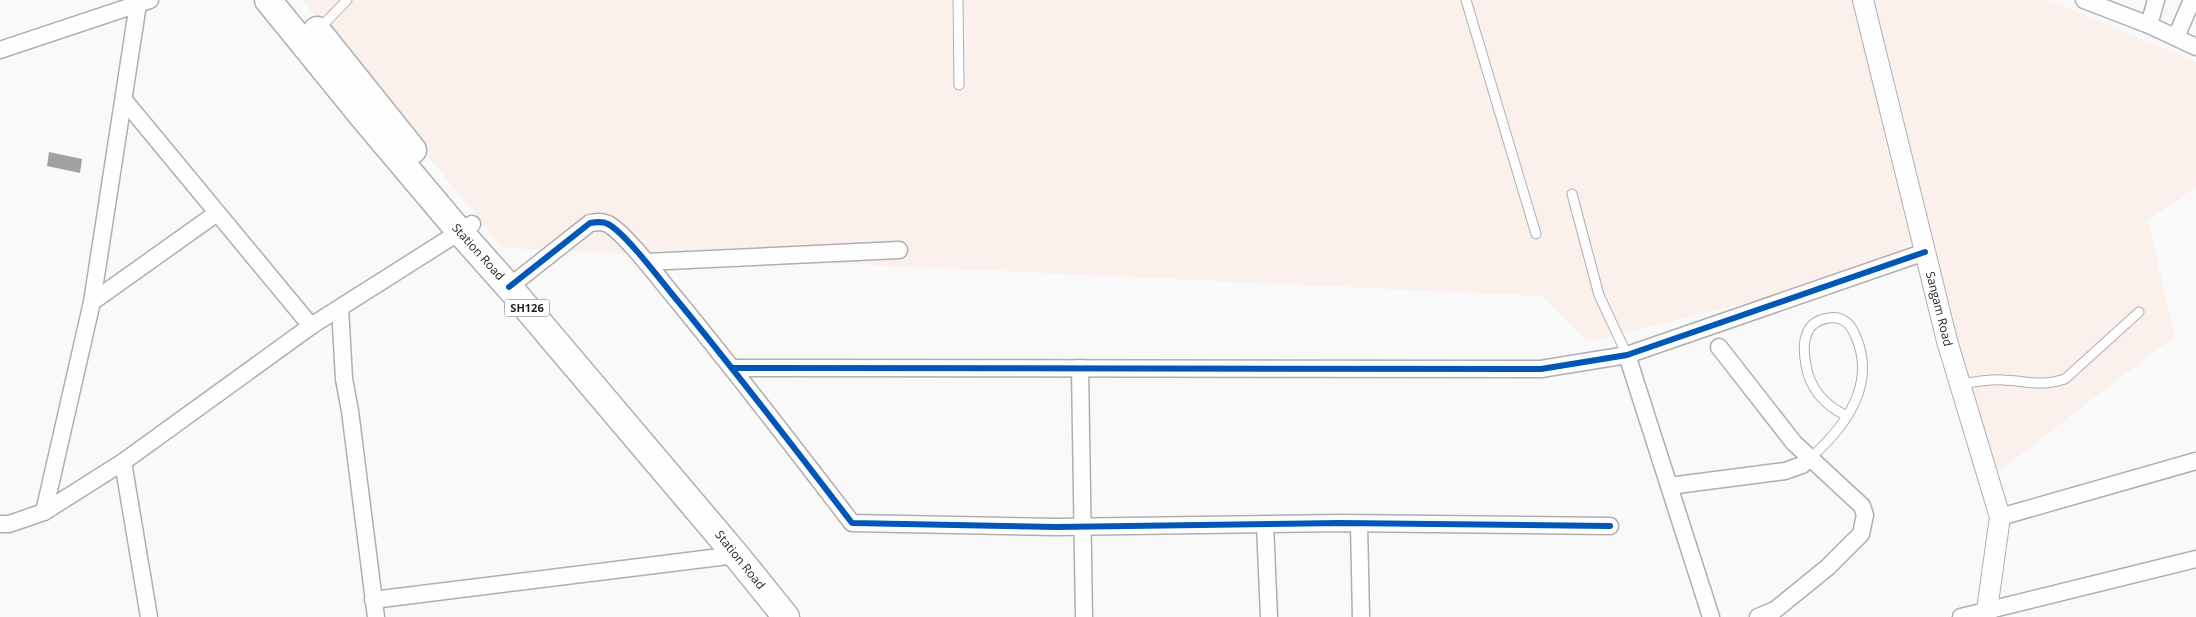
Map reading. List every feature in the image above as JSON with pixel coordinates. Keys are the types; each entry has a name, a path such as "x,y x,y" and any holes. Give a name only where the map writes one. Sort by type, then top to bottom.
{"main road":[{"name":"Station Road","path":"268,0 311,37"},
{"name":"Station Road","path":"290,0 311,37 364,118 466,228 513,283 786,617"},
{"name":"Station Road","path":"513,283 675,458 803,617"}],"street":[{"name":"Sangam Road","path":"1863,0 1947,341 2000,517 1985,614"},
{"path":"2084,0 2149,25 2196,47"},
{"path":"2149,25 2156,0"},
{"path":"2176,37 2192,0"},
{"path":"0,50 144,2 124,100 92,302 44,512"},
{"path":"124,100 310,326"},
{"path":"92,302 217,213"},
{"path":"513,283 590,224 598,222 607,223 646,262 733,368 852,523 1081,527 1265,524 1610,526"},
{"path":"0,524 9,524 44,512 123,462 310,326 466,228"},
{"path":"646,262 899,250"},
{"path":"733,368 1541,369 1627,355 1925,252"},
{"path":"340,308 344,379 350,411 376,617"},
{"path":"1718,347 1794,443 1862,506 1865,515 1861,534 1828,567 1775,610 1758,617"},
{"path":"1627,355 1711,617"},
{"path":"1080,368 1081,527 1084,617"},
{"path":"1669,486 1786,471 1802,465 1810,458"},
{"path":"2000,517 2196,461"},
{"path":"123,462 149,617"},
{"path":"1265,524 1269,617"},
{"path":"1360,524 1361,617"},
{"path":"373,600 736,555"},
{"path":"1961,617 1985,614 2196,559"}],"lane":[{"path":"311,37 347,0"},
{"path":"958,0 959,85"},
{"path":"1466,0 1536,234"},
{"path":"1572,194 1600,295 1627,355"},
{"path":"1960,384 2005,380 2038,384 2053,383 2065,379 2140,312"},
{"path":"1810,458 1838,430 1847,416 1860,390 1863,372 1856,335 1848,323 1841,318 1821,319 1812,324 1807,331 1804,345 1806,367 1812,385 1821,399 1835,411 1847,416"}],"shaded area":[{"path":"302,0 2050,0 2196,62 2196,187 2148,220 2175,336 1986,481 1923,259 1588,342 1541,296 502,248"}],"building":[{"path":"49,152 82,159 80,173 47,166"}],"cycle path":[{"path":"509,287 590,223 601,222 608,224 623,236 650,267 741,379 852,523 1056,527 1341,523 1610,526"},
{"path":"733,368 1541,369 1627,355 1925,252"}]}
